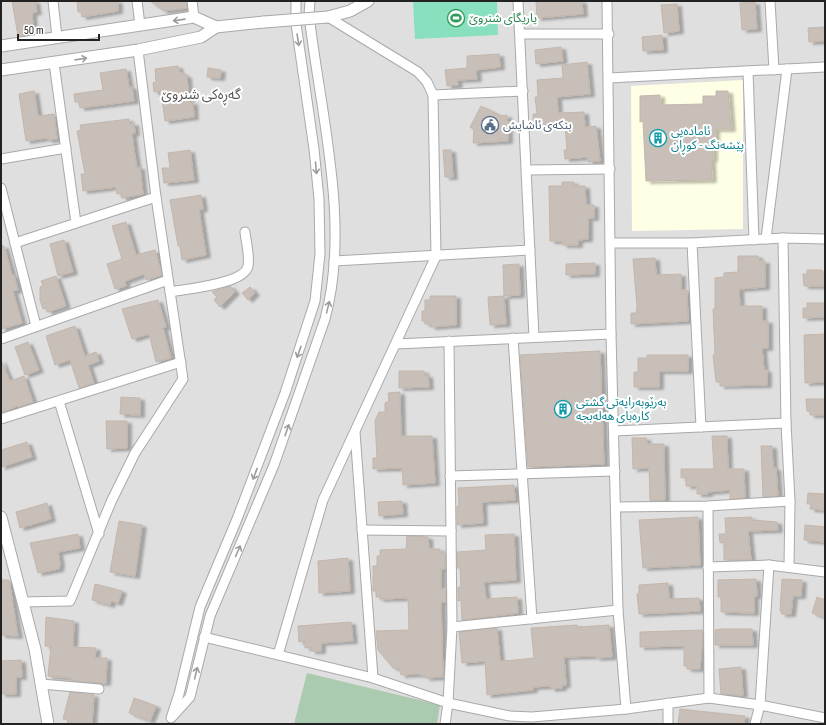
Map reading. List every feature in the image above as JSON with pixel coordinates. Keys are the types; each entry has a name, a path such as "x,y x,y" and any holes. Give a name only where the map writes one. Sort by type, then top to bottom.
{"street":[{"path":"53,1 58,37"},
{"path":"137,1 140,25"},
{"path":"192,1 194,18"},
{"path":"170,721 181,686 200,607 237,519 285,393 312,314 318,287 320,254 318,190 314,149 296,24 296,1"},
{"path":"170,721 190,696 210,616 274,465 322,328 330,298 334,262 332,189 327,139 310,24 310,1"},
{"path":"1,46 194,18 216,27 328,17 350,11 368,1"},
{"path":"518,1 521,34 534,337"},
{"path":"607,1 609,34 611,334 618,610 626,709"},
{"path":"770,1 774,70"},
{"path":"278,655 324,500 436,256 433,95 427,82 418,72 328,17"},
{"path":"1,70 138,50 201,38 216,27"},
{"path":"521,34 609,34"},
{"path":"23,602 70,601 111,502 135,453 183,378 156,197 138,50"},
{"path":"54,63 76,223"},
{"path":"609,78 825,67"},
{"path":"766,239 787,69"},
{"path":"748,71 754,240"},
{"path":"433,95 523,91"},
{"path":"1,159 66,148"},
{"path":"527,170 610,169"},
{"path":"1,188 36,326"},
{"path":"318,190 332,189"},
{"path":"15,243 156,197"},
{"path":"170,292 233,280 243,274 248,267 245,232"},
{"path":"783,238 786,423 790,501 789,566"},
{"path":"611,243 692,243 783,238 825,239"},
{"path":"692,243 701,427"},
{"path":"334,262 530,250"},
{"path":"1,339 168,280"},
{"path":"396,344 611,334"},
{"path":"513,338 532,619"},
{"path":"445,724 448,703 452,627 449,341"},
{"path":"1,419 180,362"},
{"path":"59,401 99,534"},
{"path":"614,430 786,423"},
{"path":"355,430 373,678"},
{"path":"450,476 615,471"},
{"path":"616,507 708,506 790,501"},
{"path":"708,506 709,698"},
{"path":"1,517 35,649 48,724"},
{"path":"362,530 451,531"},
{"path":"708,567 769,565 789,566 825,572"},
{"path":"755,724 760,705 769,565"},
{"path":"452,627 618,610"},
{"path":"204,637 373,678 448,703 521,717 626,709 709,698 760,705 825,718"},
{"path":"41,684 99,689"},
{"path":"181,686 192,689"},
{"path":"668,704 668,724"}],"shaded area":[{"path":"1,1 825,1 825,724 1,724"},
{"path":"743,80 743,229 632,231 631,86"},
{"path":"307,673 440,705 437,724 294,724"}],"green space":[{"name":"یاریگای شنروێ","path":"413,1 497,1 498,35 415,39"}],"building":[{"path":"12,1 35,1 37,12 32,13 33,25 29,26 31,33 18,36"},
{"path":"77,1 118,1 118,11 82,17 81,12 78,12"},
{"path":"150,1 186,1 187,8 164,11"},
{"path":"536,1 582,1 583,14 537,18"},
{"path":"755,2 757,29 742,30 740,3"},
{"path":"677,4 679,31 664,33 661,5"},
{"path":"825,27 825,41 809,42 808,28"},
{"path":"662,35 663,50 643,51 642,37"},
{"path":"561,47 563,61 536,64 535,50"},
{"path":"499,54 500,67 476,70 477,79 457,80 458,85 447,86 445,70 467,68 467,56"},
{"path":"587,62 590,94 557,97 558,113 584,112 585,127 596,126 600,161 588,162 588,157 565,159 564,150 567,150 565,125 533,126 533,114 537,114 535,97 538,97 537,80 563,78 562,65"},
{"path":"178,66 179,71 187,76 189,103 193,102 194,117 165,121 161,91 154,92 153,83 156,82 155,69"},
{"path":"208,68 221,70 220,78 207,77"},
{"path":"126,69 129,87 132,87 134,101 80,108 79,102 75,102 74,94 103,90 100,73"},
{"path":"34,91 38,116 54,114 57,139 49,140 46,138 26,141 19,94"},
{"name":"ئامادەیی پێشەنگ - کوڕان","path":"716,91 728,91 731,129 715,129 715,144 713,144 713,159 711,160 712,180 646,181 643,121 640,122 640,96 660,95 660,105 703,104 703,96 716,96"},
{"name":"بنکەی ئاشایش","path":"481,106 501,116 507,115 507,121 511,123 508,128 508,141 473,143 474,130 470,127"},
{"path":"129,119 129,124 134,123 135,133 132,134 134,150 137,168 140,167 143,194 122,198 121,193 117,194 116,187 83,191 81,174 85,174 77,131 81,130 80,125"},
{"path":"190,150 194,180 164,183 162,168 170,168 168,153"},
{"path":"443,150 451,150 453,177 445,177"},
{"path":"562,182 574,182 574,186 585,186 586,205 594,205 594,218 588,218 588,239 578,240 578,245 563,245 562,241 550,241 549,186 562,186"},
{"path":"201,195 203,209 199,210 206,255 182,260 170,200"},
{"path":"126,222 136,255 155,250 162,275 146,280 144,274 125,281 126,286 115,289 107,264 122,259 112,226"},
{"path":"64,240 73,272 58,276 50,244"},
{"path":"1,246 4,246 12,275 14,275 18,290 13,291 22,323 1,329"},
{"path":"738,256 758,256 759,261 765,261 765,287 739,289 740,306 762,306 762,321 768,321 768,348 762,348 764,370 767,370 767,385 720,386 720,382 716,382 713,355 715,354 713,309 715,309 715,278 724,277 724,273 738,272"},
{"path":"655,258 656,275 681,274 681,290 687,290 688,321 631,324 631,313 636,313 637,307 633,259"},
{"path":"595,263 595,274 566,275 566,264"},
{"path":"519,264 520,295 504,296 503,265"},
{"path":"807,270 822,270 822,273 825,273 825,286 804,286 803,274 807,274"},
{"path":"56,276 66,306 48,312 46,308 43,309 40,300 40,287 43,285 41,281"},
{"path":"230,286 235,292 220,307 214,300 217,297 212,292"},
{"path":"250,287 255,293 248,300 242,293"},
{"path":"430,296 456,296 456,325 431,327 431,324 425,324 425,321 422,321 422,311 425,311 425,300 430,300"},
{"path":"504,296 506,324 490,325 488,297"},
{"path":"158,300 166,327 163,328 171,358 156,362 149,334 132,339 122,309"},
{"path":"807,303 825,303 825,317 803,318 803,308 807,308"},
{"path":"75,326 85,356 96,352 99,361 88,365 94,383 79,388 70,360 55,365 46,336"},
{"path":"825,334 825,382 805,383 804,335"},
{"path":"28,342 39,370 25,375 15,347"},
{"name":"بەرێوبەرایەتی گشتی کارەبای هەلەبجە","path":"600,351 604,464 528,467 520,355"},
{"path":"647,355 688,355 688,371 659,371 659,387 634,387 634,372 638,372 638,358 647,358"},
{"path":"1,360 10,381 24,376 33,402 18,407 17,406 1,413"},
{"path":"399,371 424,371 425,376 428,375 429,387 399,388"},
{"path":"400,392 401,436 432,436 435,483 403,485 402,468 373,469 373,458 377,458 375,421 379,412 385,412 385,403 389,401 388,393"},
{"path":"121,397 140,398 140,415 120,414"},
{"path":"806,399 825,399 825,415 810,415 810,412 807,411"},
{"path":"106,421 127,421 127,448 107,449"},
{"path":"712,436 727,436 728,469 744,469 745,498 730,499 730,490 708,492 708,494 697,494 697,486 686,486 686,477 681,478 681,469 714,469"},
{"path":"632,438 646,438 647,444 664,444 665,500 650,501 649,468 633,469"},
{"path":"27,442 32,457 1,467 1,450"},
{"path":"761,446 772,446 773,468 776,468 778,496 763,497"},
{"path":"514,485 515,500 482,502 483,523 457,525 457,506 459,506 458,488"},
{"path":"808,493 825,494 825,510 810,509 811,504 807,504"},
{"path":"402,501 403,514 379,516 378,502"},
{"path":"47,503 51,519 20,528 16,512"},
{"path":"698,517 700,565 643,568 639,520"},
{"path":"752,517 752,520 777,522 778,530 748,531 751,560 724,560 724,542 720,543 719,534 726,534 725,518"},
{"path":"119,521 142,525 135,576 110,572"},
{"path":"805,525 825,527 825,542 804,540"},
{"path":"78,534 80,548 58,552 60,563 59,569 38,573 30,543"},
{"path":"514,534 516,580 484,582 486,599 517,597 518,613 462,620 461,600 458,601 458,587 461,587 460,568 457,568 457,552 486,550 485,535"},
{"path":"407,536 428,537 429,549 440,549 440,553 445,553 445,569 441,569 441,589 446,588 446,602 441,602 443,677 426,678 426,676 418,674 401,675 400,669 393,668 378,650 376,631 409,630 408,598 380,599 380,597 376,597 376,591 373,591 373,566 377,566 377,556 380,556 380,550 406,549"},
{"path":"348,558 350,591 319,593 318,561"},
{"path":"756,579 757,596 754,596 754,613 721,612 721,597 718,597 718,580"},
{"path":"782,579 802,580 801,596 793,596 791,614 781,614 782,611 780,611"},
{"path":"1,580 9,580 18,636 1,635"},
{"path":"668,583 669,599 699,598 700,611 639,614 637,594 639,593 639,585"},
{"path":"95,584 122,591 118,603 111,601 110,605 92,600"},
{"path":"817,597 825,600 825,618 812,613"},
{"path":"46,617 74,621 73,647 96,648 95,658 107,658 106,683 72,681 72,678 48,676 51,646 45,646"},
{"path":"351,622 353,641 321,643 321,651 311,651 311,647 305,648 305,641 299,642 298,626"},
{"path":"577,625 578,627 609,625 612,657 564,657 566,685 562,685 562,688 551,689 550,686 533,687 533,690 487,695 485,661 462,663 459,632 497,628 500,661 534,658 531,628"},
{"path":"752,629 753,645 715,645 715,630"},
{"path":"703,630 700,669 687,669 687,666 684,666 684,646 640,647 640,632"},
{"path":"21,660 22,677 16,677 16,694 1,694 1,661"},
{"path":"741,667 743,695 721,694 719,669"},
{"path":"70,692 94,695 92,724 67,724 68,720 63,719"},
{"path":"134,698 156,706 150,721 129,713"},
{"path":"680,709 745,716 744,724 678,724"}],"place":[{"name":"یاریگای شنروێ","path":"456,18"},
{"name":"بنکەی ئاشایش","path":"490,125"},
{"name":"ئامادەیی پێشەنگ - کوڕان","path":"658,138"},
{"name":"بەرێوبەرایەتی گشتی کارەبای هەلەبجە","path":"563,409"}],"district":[{"name":"گەڕەکی شنروێ","path":"201,94"}]}
